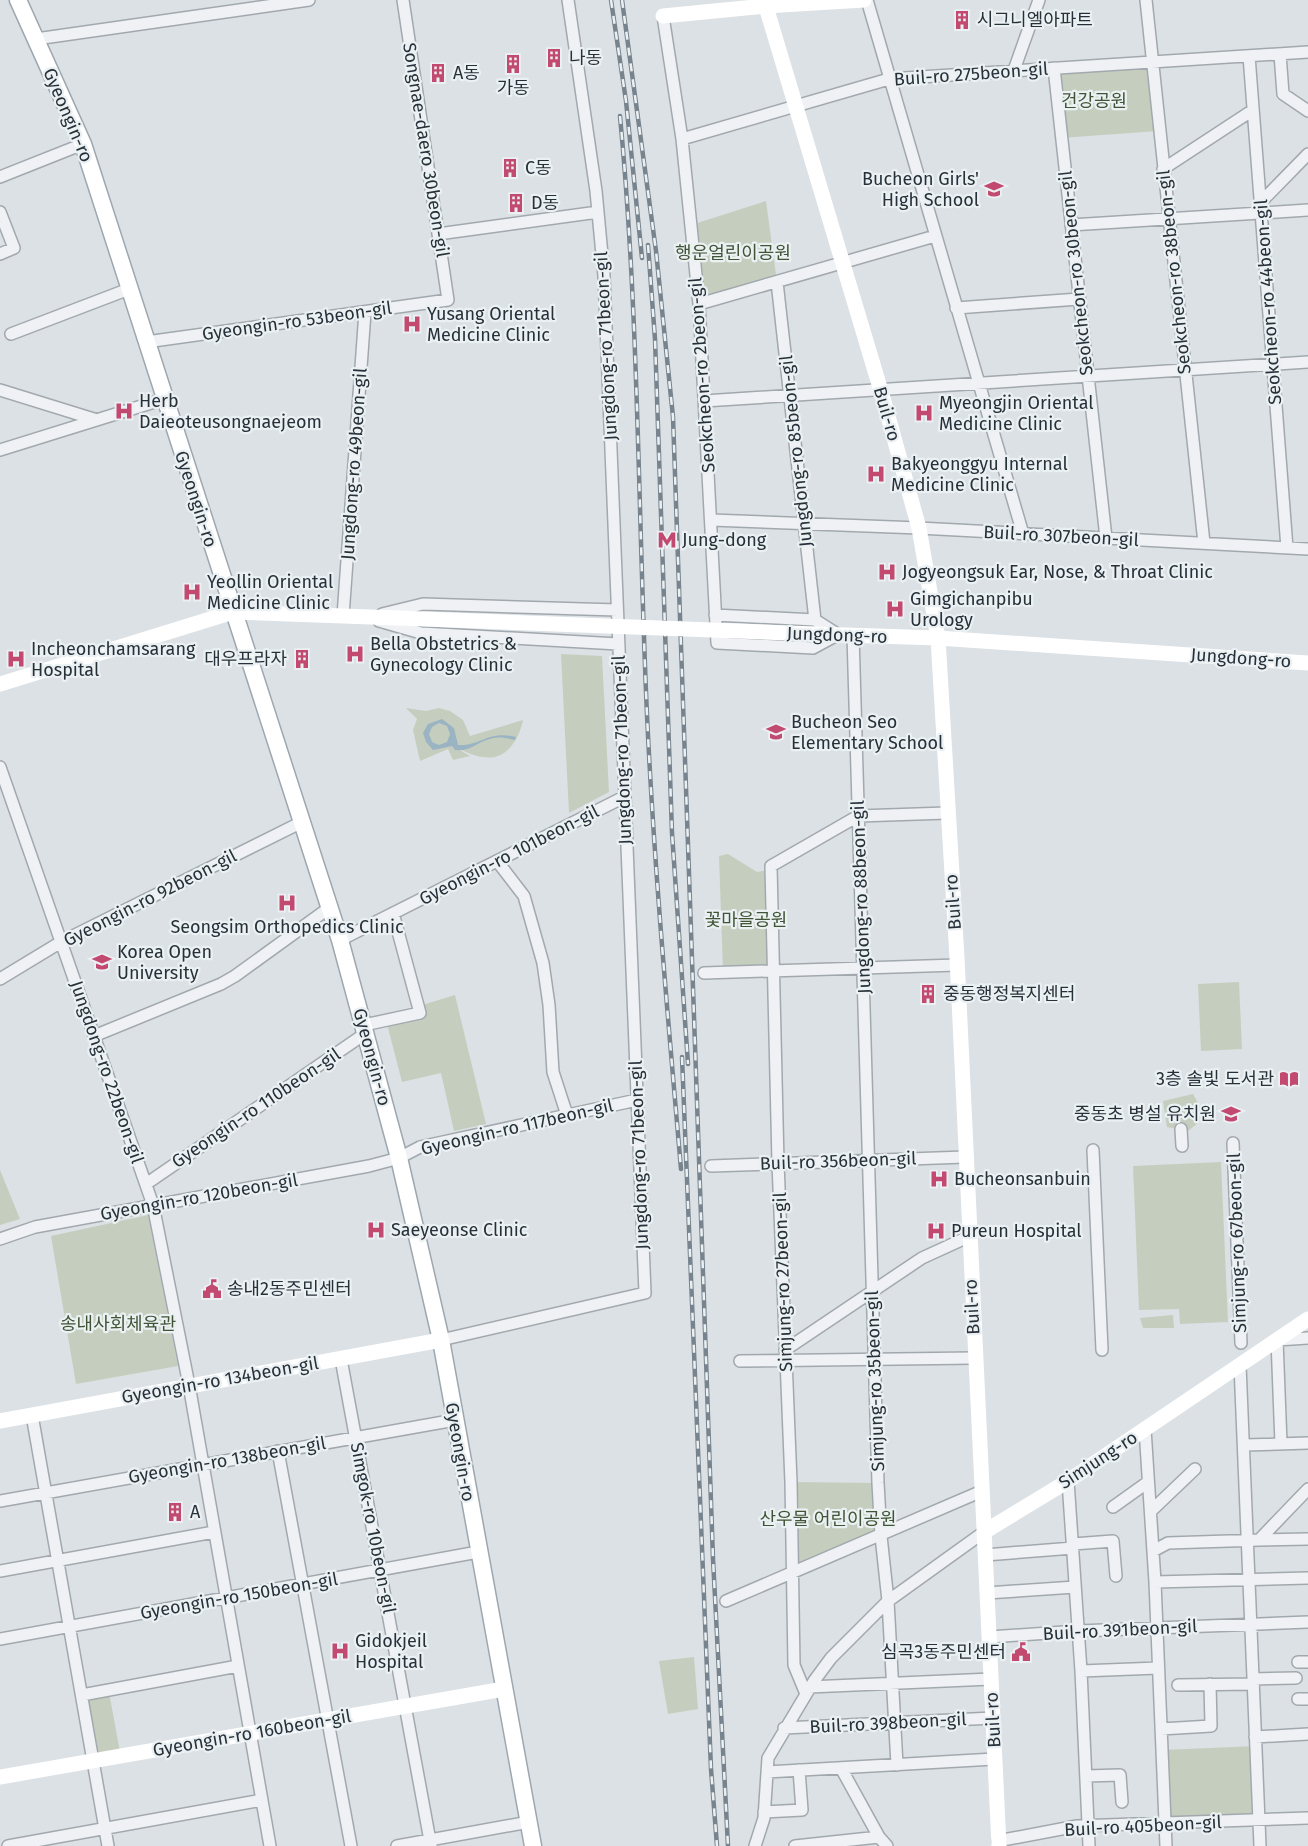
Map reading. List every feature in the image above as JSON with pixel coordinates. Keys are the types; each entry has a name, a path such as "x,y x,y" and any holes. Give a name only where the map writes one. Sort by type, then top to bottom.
{"main road":[{"name":"Gyeongin-ro","path":"18,0 83,144 330,908 365,1029 399,1158 441,1340 478,1552 533,1846"}],"street":[{"path":"36,39 235,5 309,0"},
{"name":"Songnae-daero 30beon-gil","path":"403,0 448,300"},
{"name":"Jungdong-ro 71beon-gil","path":"441,1340 645,1293 604,276 598,212 568,0"},
{"path":"663,16 765,3 865,0 1023,534"},
{"path":"1014,70 1039,0"},
{"name":"Seokcheon-ro 38beon-gil","path":"1146,0 1151,62 1204,543"},
{"name":"Buil-ro","path":"765,3 881,391 919,528 938,638 957,965 968,1237 998,1843"},
{"name":"Seokcheon-ro 2beon-gil","path":"663,16 682,139 699,304 712,520 717,643 814,648 846,635"},
{"name":"Buil-ro 275beon-gil","path":"682,139 889,79 1308,52"},
{"path":"1280,54 1283,94 1308,111"},
{"name":"Seokcheon-ro 44beon-gil","path":"1249,56 1287,548"},
{"name":"Seokcheon-ro 30beon-gil","path":"1054,68 1106,538"},
{"path":"1163,169 1253,110"},
{"path":"0,176 83,144"},
{"path":"1261,208 1308,154"},
{"path":"1071,225 1168,218 1261,208 1308,210"},
{"path":"0,212 14,248 0,254"},
{"path":"438,234 598,212"},
{"path":"699,304 935,236"},
{"name":"Jungdong-ro 85beon-gil","path":"777,282 815,627"},
{"path":"11,334 129,289"},
{"path":"956,308 1079,299"},
{"name":"Gyeongin-ro 53beon-gil","path":"146,342 448,300"},
{"name":"Jungdong-ro 49beon-gil","path":"343,616 365,312"},
{"path":"704,401 1308,362"},
{"path":"0,390 97,420"},
{"path":"0,450 164,399"},
{"name":"Buil-ro 307beon-gil","path":"712,520 919,528 1308,549"},
{"name":"Jungdong-ro","path":"366,617 423,604 617,610"},
{"name":"Jungdong-ro","path":"0,684 233,612 398,618 815,627 846,635 938,638 1308,663"},
{"path":"715,615 815,627"},
{"name":"Jungdong-ro","path":"366,617 421,634 618,644"},
{"name":"Jungdong-ro 88beon-gil","path":"846,635 858,816 868,1160"},
{"name":"Jungdong-ro 22beon-gil","path":"0,766 153,1205 189,1385 270,1846"},
{"name":"Gyeongin-ro 101beon-gil","path":"340,940 624,797"},
{"path":"858,816 947,813"},
{"name":"Simjung-ro 27beon-gil","path":"808,1690 794,1665 791,1482 778,1163 772,868 858,816"},
{"name":"Gyeongin-ro 92beon-gil","path":"0,979 61,942 302,822"},
{"path":"497,861 524,896 540,954 549,1005 553,1072 567,1115"},
{"path":"94,1036 221,984 330,908"},
{"path":"365,1029 420,1013 393,913"},
{"path":"704,973 957,965"},
{"name":"Gyeongin-ro 110beon-gil","path":"146,1184 365,1029"},
{"name":"Gyeongin-ro 117beon-gil","path":"399,1158 420,1147 637,1100"},
{"path":"1181,1128 1182,1146"},
{"name":"Simjung-ro 67beon-gil","path":"1233,1143 1241,1342"},
{"path":"1093,1150 1102,1350"},
{"name":"Buil-ro 356beon-gil","path":"711,1166 965,1157"},
{"name":"Gyeongin-ro 120beon-gil","path":"0,1239 35,1227 369,1166 399,1158"},
{"name":"Simjung-ro 35beon-gil","path":"868,1160 881,1536 888,1601"},
{"path":"785,1355 922,1258 968,1237"},
{"name":"Simjung-ro","path":"754,1846 764,1812 768,1758 784,1728 831,1658 888,1601 984,1532 1068,1481 1308,1319"},
{"path":"1281,1444 1277,1340 1308,1338"},
{"name":"Gyeongin-ro 134beon-gil","path":"0,1421 441,1340"},
{"path":"740,1361 785,1355 874,1359 974,1358"},
{"name":"Simgok-ro 10beon-gil","path":"341,1359 430,1843"},
{"path":"1240,1365 1254,1540 1249,1580 1260,1846"},
{"path":"32,1415 108,1846"},
{"name":"Gyeongin-ro 138beon-gil","path":"0,1501 202,1466 356,1436 455,1420"},
{"path":"1145,1429 1148,1482 1152,1511 1166,1846"},
{"path":"1245,1445 1308,1443"},
{"path":"278,1451 351,1846"},
{"path":"1152,1511 1195,1469"},
{"path":"1068,1481 1081,1671 1089,1846"},
{"path":"1113,1507 1148,1482"},
{"path":"1254,1540 1308,1489"},
{"path":"726,1601 982,1491"},
{"path":"0,1571 214,1532"},
{"path":"1154,1551 1168,1543 1308,1539"},
{"path":"985,1554 1073,1546 1113,1540 1116,1576"},
{"name":"Gyeongin-ro 150beon-gil","path":"0,1639 478,1552"},
{"path":"1155,1582 1308,1578"},
{"path":"987,1593 1075,1587"},
{"path":"888,1601 897,1765"},
{"name":"Buil-ro 391beon-gil","path":"989,1637 1078,1631 1308,1622"},
{"path":"82,1695 238,1666"},
{"path":"1081,1671 1158,1668"},
{"path":"1178,1684 1210,1684 1296,1678"},
{"path":"808,1690 991,1679"},
{"path":"1161,1729 1211,1726 1210,1684"},
{"name":"Gyeongin-ro 160beon-gil","path":"0,1777 504,1689"},
{"name":"Buil-ro 398beon-gil","path":"784,1728 993,1718"},
{"path":"1255,1737 1308,1734"},
{"path":"767,1772 994,1759"},
{"path":"795,1846 883,1842 841,1768"},
{"path":"764,1812 802,1810 799,1770"},
{"path":"1086,1776 1120,1775 1122,1802"},
{"path":"8,1846 262,1800"},
{"name":"Buil-ro 405beon-gil","path":"998,1843 1088,1825 1308,1818"},
{"path":"397,1846 430,1843 529,1822"}],"green space":[{"name":"건강공원","path":"1151,62 1158,131 1061,138 1054,68"},
{"name":"행운얼린이공원","path":"766,201 777,282 699,304 691,225"},
{"path":"561,654 602,656 609,792 569,813"},
{"path":"406,708 426,711 439,708 450,711 463,720 470,736 523,720 515,742 498,756 479,756 453,746 470,756 453,760 448,749 420,761 413,730 417,719"},
{"name":"꽃마을공원","path":"728,854 757,872 769,870 771,968 723,970 719,856"},
{"path":"1239,982 1242,1049 1201,1051 1198,984"},
{"path":"455,995 486,1124 454,1131 441,1073 402,1082 386,1020 420,1013 419,1006"},
{"path":"1193,1094 1200,1107 1199,1122 1188,1131 1167,1127 1163,1101"},
{"path":"1221,1162 1228,1322 1180,1324 1179,1309 1139,1310 1133,1166"},
{"path":"0,1170 20,1219 0,1225"},
{"name":"송내사회체육관","path":"148,1215 178,1366 76,1384 51,1236"},
{"path":"1173,1315 1174,1328 1143,1328 1140,1318"},
{"name":"산우물 어린이공원","path":"791,1482 878,1483 881,1536 792,1574"},
{"path":"694,1657 698,1709 668,1714 659,1661"},
{"path":"109,1692 120,1752 95,1756 85,1697"},
{"path":"1256,1746 1259,1820 1165,1822 1162,1750"}],"water":[{"path":"442,719 454,728 458,745 466,745 498,735 516,737 515,740 493,738 485,740 465,750 455,750 452,746 433,750 426,742 423,733 428,724","holes":["439,723 447,726 450,734 447,742 439,745 432,742 429,734 432,727"]}],"railway":[{"path":"611,0 626,101 642,258"},
{"path":"622,0 656,251 673,417 713,1559 728,1846"},
{"path":"620,116 635,340 644,640 653,828 681,1169"},
{"path":"648,245 655,339 672,833 688,1064"},
{"path":"682,1057 711,1769 717,1846"}],"place":[{"name":"시그니엘아파트","path":"962,20"},
{"name":"나동","path":"554,58"},
{"name":"가동","path":"513,64"},
{"name":"A동","path":"438,73"},
{"name":"C동","path":"510,168"},
{"name":"Bucheon Girls' High School","path":"994,189"},
{"name":"D동","path":"516,203"},
{"name":"Yusang Oriental Medicine Clinic","path":"412,324"},
{"name":"Herb Daieoteusongnaejeom","path":"124,411"},
{"name":"Myeongjin Oriental Medicine Clinic","path":"924,413"},
{"name":"Bakyeonggyu Internal Medicine Clinic","path":"876,474"},
{"name":"Jung-dong","path":"667,540"},
{"name":"Jogyeongsuk Ear, Nose, & Throat Clinic","path":"887,572"},
{"name":"Yeollin Oriental Medicine Clinic","path":"192,592"},
{"name":"Gimgichanpibu Urology","path":"895,609"},
{"name":"Bella Obstetrics & Gynecology Clinic","path":"355,654"},
{"name":"Incheonchamsarang Hospital","path":"16,659"},
{"name":"대우프라자","path":"302,659"},
{"name":"Bucheon Seo Elementary School","path":"776,732"},
{"name":"Seongsim Orthopedics Clinic","path":"287,903"},
{"name":"Korea Open University","path":"102,962"},
{"name":"중동행정복지센터","path":"928,994"},
{"name":"3층 솔빛 도서관","path":"1289,1079"},
{"name":"중동초 병설 유치원","path":"1231,1114"},
{"name":"Bucheonsanbuin","path":"939,1179"},
{"name":"Saeyeonse Clinic","path":"376,1230"},
{"name":"Pureun Hospital","path":"936,1231"},
{"name":"송내2동주민센터","path":"212,1289"},
{"name":"A","path":"175,1512"},
{"name":"Gidokjeil Hospital","path":"340,1651"},
{"name":"심곡3동주민센터","path":"1021,1652"}]}
